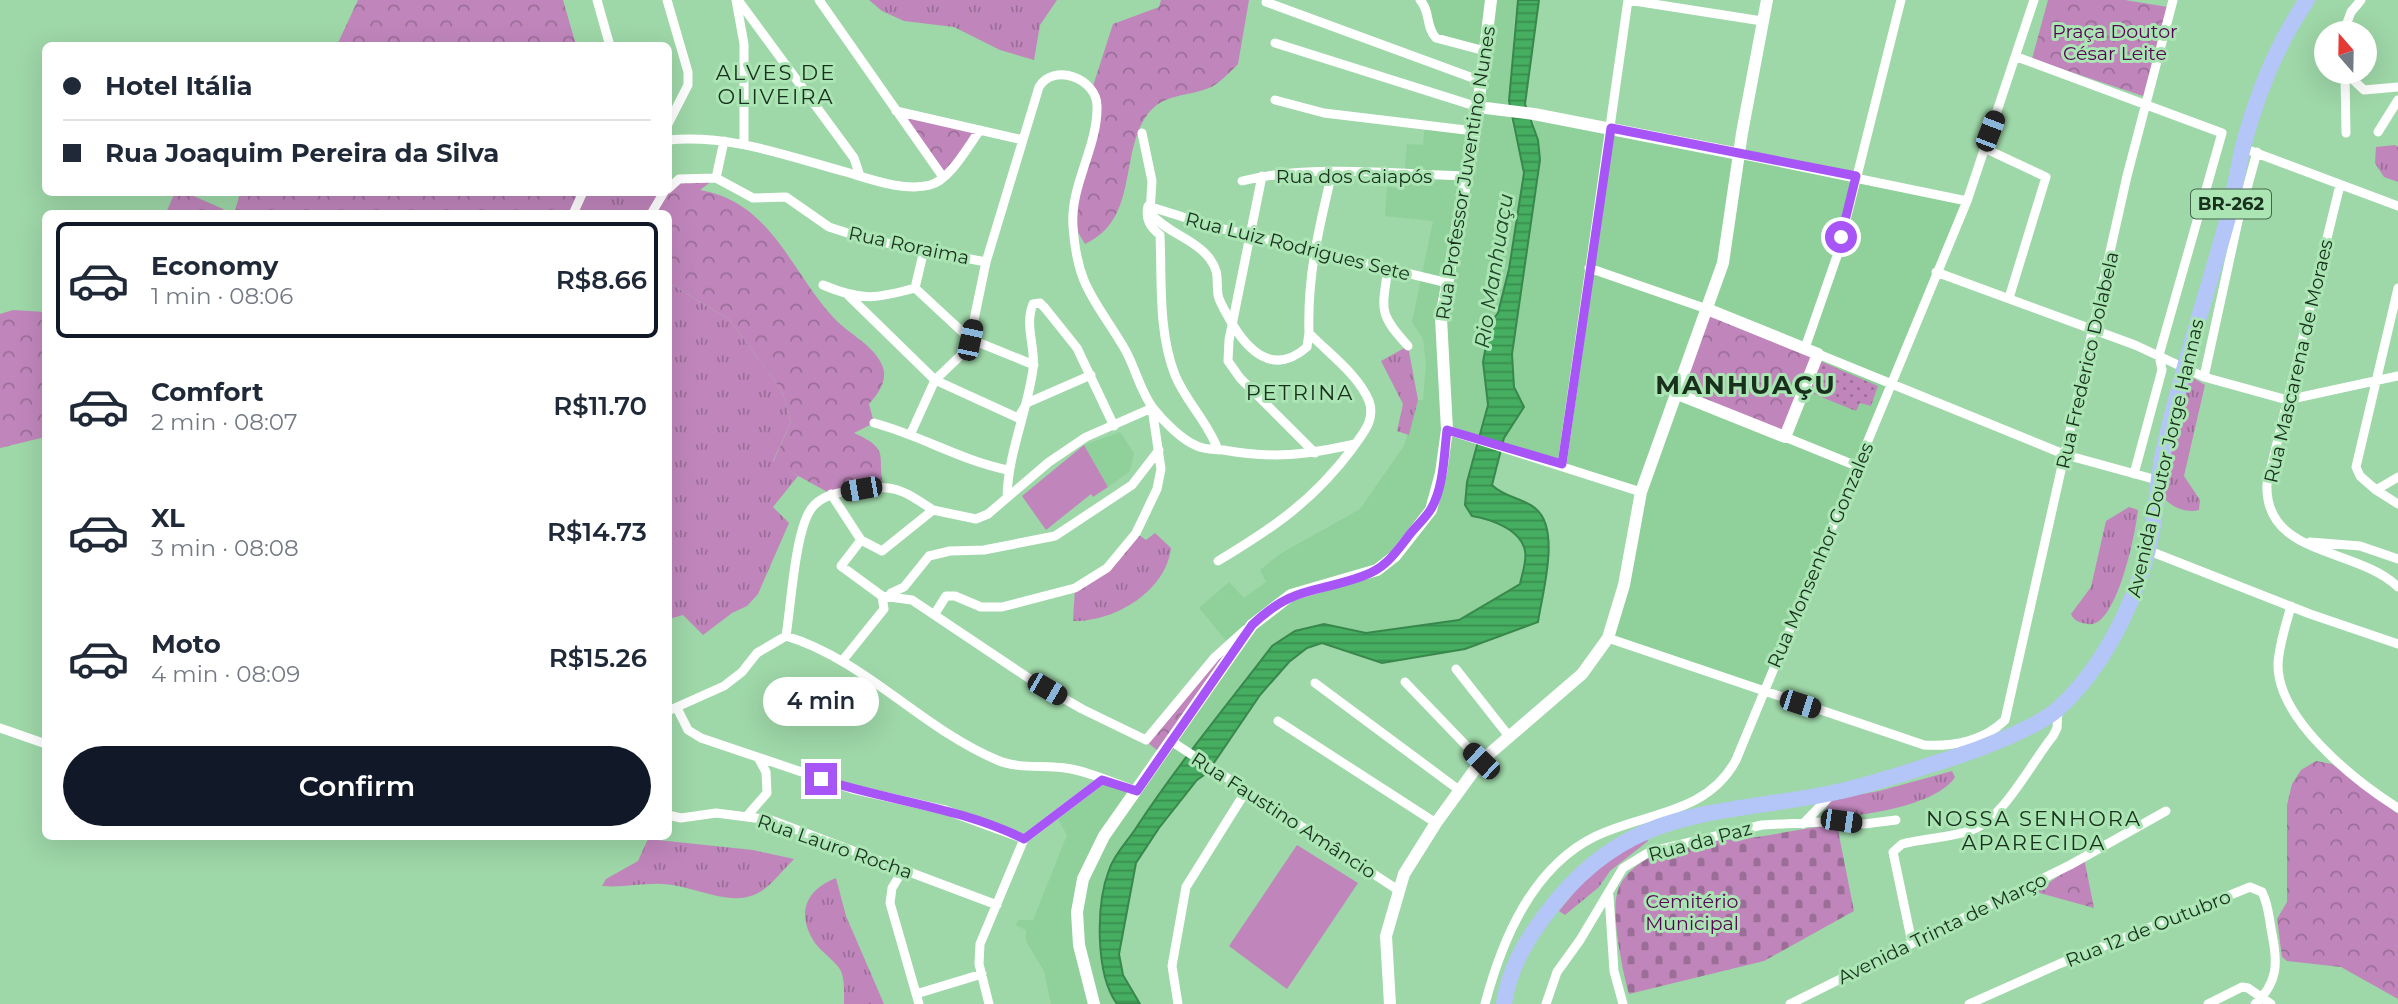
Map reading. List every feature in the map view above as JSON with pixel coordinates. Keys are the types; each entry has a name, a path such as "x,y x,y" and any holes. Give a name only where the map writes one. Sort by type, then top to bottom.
{"highway":[{"name":"Avenida Doutor Jorge Hannas","path":"1504,1004 1508,982 1524,945 1561,894 1595,862 1652,821 1833,793 1975,751 2058,709 2115,635 2133,599 2147,550 2157,480 2182,366 2233,220 2277,53 2307,0"}],"street":[{"path":"597,0 609,42"},
{"path":"667,0 685,62 688,85 672,116"},
{"path":"737,0 744,44 744,144"},
{"path":"737,0 854,158 860,176"},
{"path":"819,0 943,177"},
{"path":"1420,0 1428,11 1429,25 1436,38 1485,51"},
{"name":"Rua Professor Juventino Nunes","path":"1094,1004 1076,928 1080,895 1099,845 1252,625 1291,595 1377,570 1395,556 1431,509 1441,473 1447,430 1441,328 1478,107 1491,0"},
{"path":"1562,464 1628,0 1762,21"},
{"path":"1390,1004 1386,936 1404,874 1436,823 1481,761 1508,735 1583,674 1608,638 1624,585 1641,492 1723,263 1767,0"},
{"path":"1805,348 1837,256 1901,0"},
{"name":"Rua Monsenhor Gonzales","path":"1485,1004 1498,956 1511,928 1550,872 1570,851 1594,837 1652,821 1704,798 1721,784 1744,744 1763,692 1859,467 1889,384 1967,201 2034,0"},
{"name":"Rua Frederico Dolabela","path":"1763,692 1924,746 1948,747 1982,736 2005,720 2172,0"},
{"path":"2348,21 2361,0"},
{"path":"1266,2 1481,80"},
{"path":"1275,43 1478,107 1611,128 1856,176 1967,201"},
{"path":"2017,57 2147,102 2222,132 2159,355 2162,370 2134,474"},
{"path":"911,433 935,380 960,356 970,340 986,262 1039,87 1046,78 1076,78 1092,89 1097,101 1096,117 1073,203 1076,255 1085,288 1124,348 1152,408 1161,469 1150,508 1124,551 1107,568 1075,588 1002,607 981,607 955,596 946,596 934,615"},
{"path":"2345,84 2346,133"},
{"path":"2357,84 2364,90 2398,87"},
{"path":"1275,100 1324,113 1474,131"},
{"path":"2378,132 2398,100"},
{"path":"896,111 1023,140"},
{"path":"672,140 702,137 744,144 860,176 908,186 931,185 943,177 980,131"},
{"path":"1142,133 1152,181 1146,215 1152,229 1160,235 1164,323 1175,373 1185,396 1210,427 1218,450"},
{"path":"672,185 679,179 716,178 724,141"},
{"path":"1984,148 2046,177 2009,298"},
{"path":"2250,150 2398,206"},
{"path":"1148,206 1159,224 1201,248 1209,258 1220,277 1218,294 1246,345 1257,355 1275,359 1292,358 1307,347 1308,302 1314,250 1332,173"},
{"name":"Rua dos Caiapós","path":"1242,181 1262,176 1332,173 1466,176"},
{"path":"1262,176 1228,361 1240,378 1315,453"},
{"name":"Rua Roraima","path":"716,178 753,198 786,197 829,227 866,239 986,262"},
{"name":"Rua Mascarena de Moraes","path":"2340,185 2267,484 2266,502 2274,519 2298,542 2363,563 2398,587"},
{"name":"Rua Luiz Rodrigues Sete","path":"1148,206 1252,237 1448,283"},
{"path":"2204,377 2233,220"},
{"path":"915,288 924,250"},
{"path":"1388,268 1383,309 1386,322 1408,346"},
{"path":"1589,268 1707,309 2066,455 2157,480"},
{"path":"1936,272 2094,329 2159,355 2204,377 2287,400 2398,376"},
{"path":"823,285 849,296 869,299 915,288"},
{"path":"915,288 970,340 1034,365"},
{"path":"2398,289 2356,467 2360,476 2398,504"},
{"path":"849,296 935,380 1018,418 1027,403 1091,375"},
{"path":"1007,497 1008,470 1027,403 1034,365 1029,313 1033,304 1040,303 1077,348 1114,426"},
{"path":"1218,561 1266,532 1308,500 1355,444 1370,420 1368,400 1360,386 1309,332"},
{"path":"1785,437 1818,354"},
{"path":"1675,393 1859,467"},
{"path":"1152,408 1190,443 1218,450 1259,457 1315,453 1355,444"},
{"path":"786,636 803,525 811,508 831,494 861,489 902,489 933,510 976,519 988,514 1069,448 1152,408"},
{"path":"874,423 911,433 967,458 1008,470"},
{"path":"1447,430 1562,464 1641,492"},
{"path":"882,596 904,587 929,556 950,551 984,550 1055,536 1132,485 1159,450"},
{"path":"2376,490 2398,477"},
{"path":"831,494 861,540 882,551 933,510"},
{"path":"861,540 841,566 882,596 912,600 1030,679 1082,709 1146,740 1221,650 1252,625"},
{"path":"2298,542 2360,546 2398,559"},
{"path":"2147,550 2398,644"},
{"path":"843,660 884,609 882,596"},
{"path":"2291,606 2278,665 2288,704 2312,737 2398,808"},
{"path":"1024,839 946,810 852,789 759,759 688,730 673,709 724,685 742,672 757,653 786,636 809,643 843,660 929,721 998,761 1016,766 1073,770 1137,791"},
{"path":"1608,638 1763,692"},
{"path":"1456,669 1508,735"},
{"path":"1405,682 1481,761"},
{"path":"1315,683 1460,790"},
{"path":"1912,943 1892,859 1896,848 1972,830 1987,821 2003,804 2053,736 2057,728 2058,709"},
{"path":"1278,721 1436,823"},
{"path":"0,728 42,743"},
{"name":"Rua Faustino Amâncio","path":"1171,741 1398,890"},
{"path":"747,816 767,793 766,772 759,759"},
{"path":"989,1004 978,954 980,944 1024,839 1102,780"},
{"path":"1178,1004 1172,966 1186,887 1247,792"},
{"path":"1803,824 1833,793"},
{"path":"1759,806 1762,825"},
{"name":"Avenida Trinta de Março","path":"1790,1004 2070,865 2166,811"},
{"name":"Rua Lauro Rocha","path":"672,816 681,818 704,814 771,820 997,905"},
{"name":"Rua da Paz","path":"1546,1004 1557,972 1609,894 1623,868 1649,852 1762,825 1841,821 1864,824 1896,820"},
{"path":"903,870 891,888 890,902 919,1004"},
{"name":"Rua 12 de Outubro","path":"1969,1004 2059,964 2250,887 2262,892 2269,907 2278,964 2259,1001"},
{"path":"1609,894 1614,971 1623,1004"},
{"path":"916,994 982,974"},
{"path":"2208,1004 2239,988 2248,988 2259,1001 2271,1004"}],"shaded area":[{"path":"1420,0 1518,0 1514,24 1510,117 1524,173 1509,269 1498,313 1490,323 1483,362 1488,405 1467,482 1472,516 1494,520 1520,539 1525,551 1520,584 1459,620 1366,633 1324,624 1189,753 1112,862 1100,916 1110,994 1117,1004 1051,1004 1044,971 1026,941 1026,930 1015,925 1019,920 1033,920 1067,835 1056,816 1102,780 1137,791 1228,643 1199,608 1229,582 1244,598 1266,582 1260,570 1280,554 1360,509 1404,446 1418,400 1423,400 1426,365 1423,339 1412,322 1433,221 1385,216 1387,187 1403,189 1407,144 1423,145 1425,124 1474,131 1485,51 1436,38"},
{"name":"Rio Manhuaçu","path":"1518,0 1539,0 1525,104 1538,140 1540,160 1512,354 1514,387 1524,407 1504,438 1492,485 1531,505 1543,519 1549,547 1538,622 1465,649 1382,663 1322,643 1307,648 1289,662 1260,695 1207,773 1197,780 1159,828 1136,863 1119,954 1123,975 1140,1004 1117,1004 1105,975 1100,939 1102,901 1111,864 1170,779 1272,646 1295,631 1324,624 1366,633 1459,620 1520,584 1525,551 1518,537 1504,526 1472,516 1465,505 1467,482 1488,405 1483,362 1490,323 1498,313 1509,269 1524,173 1509,101"},
{"path":"1534,114 1967,201 1763,692 1608,638 1641,492 1502,447 1504,438 1524,407 1514,387 1512,354 1539,173"},
{"path":"1120,432 1134,453 1130,471 1108,487 1084,445"}],"green space":[{"path":"358,0 563,0 575,42 338,42"},
{"path":"869,0 1057,0 1040,25 1034,60 1000,50 954,27 904,21 882,11"},
{"path":"1161,0 1249,0 1238,64 1213,86 1168,99 1147,115 1133,149 1126,185 1114,219 1102,233 1085,244 1073,224 1096,116 1092,89 1113,24 1159,7"},
{"name":"Praça Doutor César Leite","path":"2048,0 2125,0 2168,7 2146,97 2032,59"},
{"path":"896,111 980,130 943,177"},
{"path":"2376,147 2398,147 2398,182 2384,177 2375,163"},
{"path":"716,178 700,190 724,197 745,208 762,223 833,317 880,361 884,378 869,404 874,423 854,433 878,449 884,488 831,494 773,462 791,422 782,391 730,320 672,285 672,210 654,210 665,196 672,196 672,188 679,179"},
{"path":"173,196 194,196 225,210 167,210"},
{"path":"239,196 582,196 574,210 235,210"},
{"path":"582,196 658,196 652,210 575,210"},
{"path":"672,285 730,320 782,391 791,422 773,461 798,476 773,507 789,523 758,594 747,606 732,613 703,635 683,615 672,618"},
{"path":"1707,309 1815,353 1787,424 1779,434 1675,393"},
{"path":"13,310 42,312 42,438 0,448 0,314"},
{"path":"1408,346 1418,400 1409,435 1397,431 1403,404 1381,361"},
{"path":"1820,361 1878,386 1871,406 1860,403 1856,411 1809,392"},
{"path":"2190,376 2205,385 2184,476 2200,500 2199,510 2194,511 2173,505 2161,494 2175,417"},
{"path":"1084,445 1108,487 1093,497 1091,494 1046,530 1022,496"},
{"path":"2129,507 2138,510 2129,557 2116,596 2098,622 2088,624 2078,621 2071,614 2091,587 2106,521"},
{"path":"1136,533 1146,540 1155,533 1171,548 1167,564 1159,578 1136,601 1121,610 1089,620 1073,621 1075,588 1107,568"},
{"path":"1238,634 1162,754 1143,739"},
{"path":"2316,761 2332,764 2398,814 2398,999 2341,967 2287,961 2282,957 2277,919 2287,902 2287,805 2292,784 2301,770"},
{"path":"1952,771 1955,777 1946,787 1915,802 1857,815 1826,818 1823,814 1831,800 1879,791"},
{"name":"Cemitério Municipal","path":"1837,825 1854,911 1764,961 1629,994 1618,944 1616,903 1622,882 1635,867 1664,851 1690,844"},
{"path":"1646,837 1648,841 1610,871 1599,887 1565,915 1559,911 1596,866"},
{"path":"648,840 753,850 794,859 763,890 739,898 727,898 675,885 602,886 606,879 638,861"},
{"path":"1297,845 1358,883 1287,989 1229,946"},
{"path":"2084,858 2094,908 2036,892"},
{"path":"836,878 846,916 884,1004 844,1004 841,971 818,947 809,932 805,913 811,896 825,883"}],"district":[{"name":"ALVES DE OLIVEIRA","path":"776,85"},
{"name":"MANHUAÇU","path":"1746,385"},
{"name":"PETRINA","path":"1300,393"},
{"name":"NOSSA SENHORA APARECIDA","path":"2034,831"}],"route":[{"path":"821,779 872,794 901,798 946,810 1004,829 1024,839 1102,780 1137,791 1194,705 1252,625 1266,612 1291,595 1377,570 1395,556 1431,509 1441,473 1447,430 1562,464 1611,128 1856,176 1841,237"}]}
